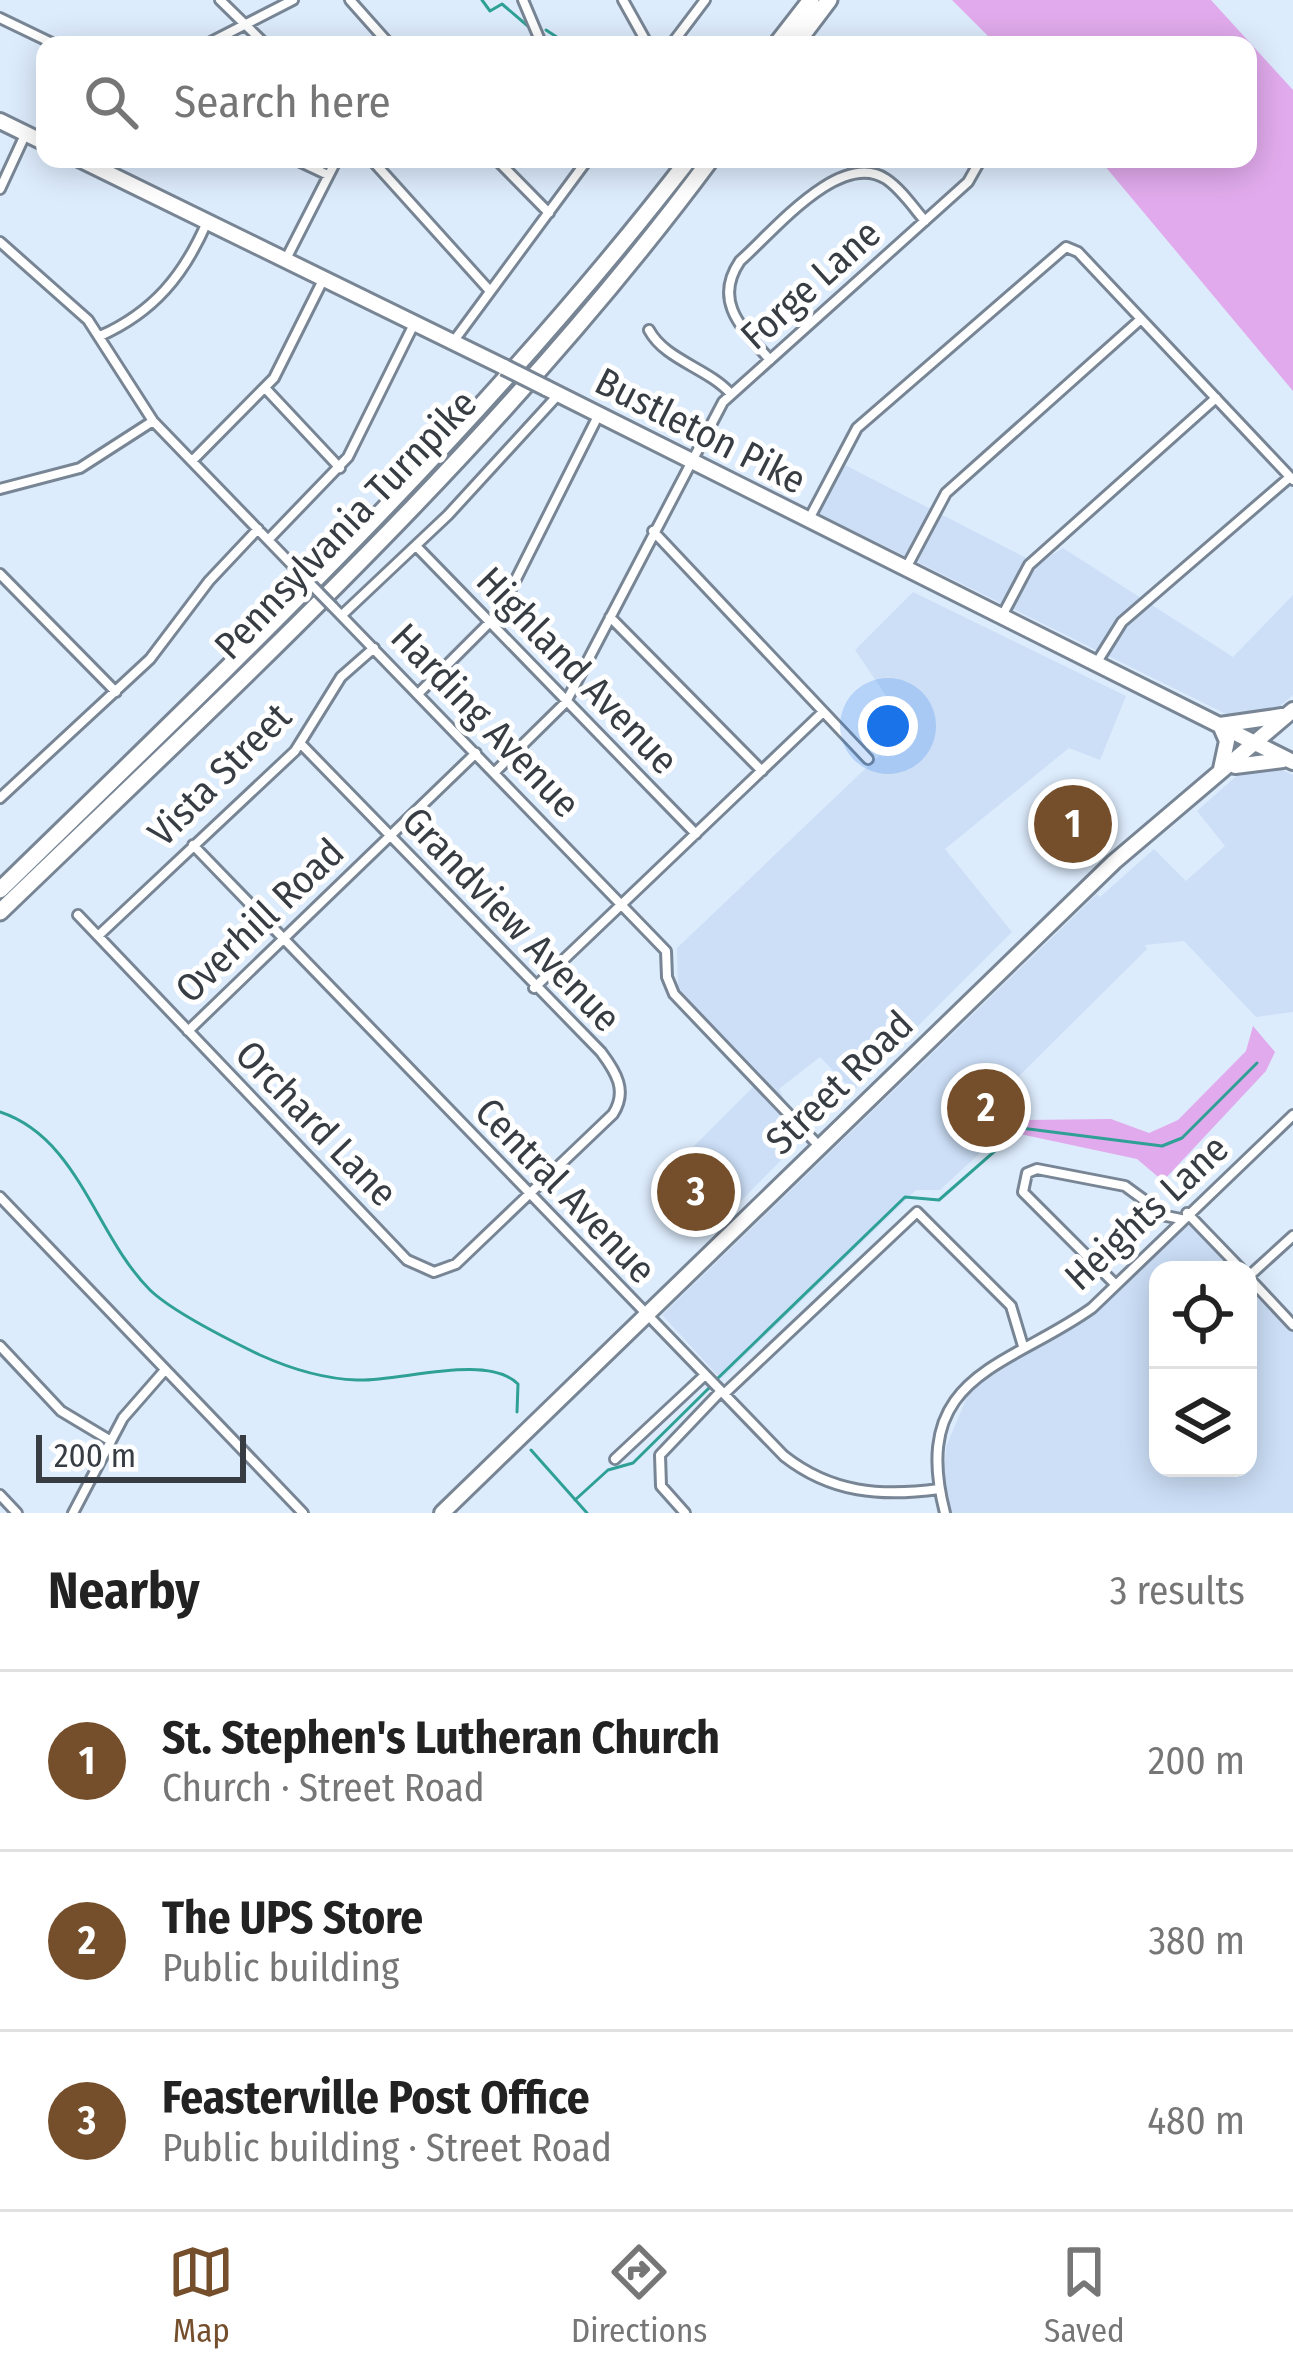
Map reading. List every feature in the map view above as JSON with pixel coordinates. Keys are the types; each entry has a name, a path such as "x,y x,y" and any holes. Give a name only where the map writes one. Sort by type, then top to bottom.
{"highway":[{"path":"783,36 811,0"},
{"path":"802,36 829,0"},
{"name":"Pennsylvania Turnpike","path":"0,890 422,474 609,263 681,168"},
{"name":"Pennsylvania Turnpike","path":"0,912 334,590 542,367 643,251 704,168"}],"main road":[{"path":"0,121 36,138"},
{"name":"Bustleton Pike","path":"109,168 1291,761"},
{"path":"1220,773 1227,741 1220,725 1290,712 1280,743 1291,761"},
{"name":"Street Road","path":"442,1513 1114,862 1290,712"},
{"path":"1220,773 1252,760 1291,761"}],"street":[{"path":"220,0 257,36"},
{"path":"223,36 292,0"},
{"path":"350,0 382,36"},
{"path":"523,0 538,36"},
{"path":"622,0 643,36"},
{"path":"678,36 705,0"},
{"path":"0,18 37,36"},
{"path":"0,189 26,133"},
{"path":"313,168 328,175"},
{"path":"285,260 332,168"},
{"path":"379,168 490,291"},
{"path":"505,168 549,213"},
{"path":"452,343 582,168"},
{"name":"Forge Lane","path":"495,772 566,702 688,461 731,394 968,182 976,168"},
{"path":"770,360 737,323 728,302 730,277 755,248 846,173 885,178 925,221"},
{"path":"100,336 163,294 184,269 207,221"},
{"name":"Harding Avenue","path":"0,242 100,336 153,421 667,952 667,976 674,994 820,1147"},
{"path":"808,521 857,428 1058,251 1071,248 1292,478 1122,622 1097,663"},
{"path":"192,461 266,389 324,279"},
{"path":"905,569 946,493 1141,319"},
{"path":"268,539 340,468 414,324"},
{"path":"649,330 662,347 705,369 731,394"},
{"path":"266,389 340,468"},
{"path":"342,615 417,547 553,391"},
{"path":"1002,617 1029,565 1216,398"},
{"path":"419,694 491,624 598,416"},
{"path":"0,489 80,468 153,421"},
{"path":"0,798 116,692 258,529"},
{"path":"653,531 868,759"},
{"name":"Highland Avenue","path":"417,547 696,835"},
{"path":"0,574 116,692"},
{"path":"610,617 762,771"},
{"name":"Vista Street","path":"98,936 301,744 341,677 374,648"},
{"path":"534,988 823,712"},
{"name":"Grandview Avenue","path":"301,744 601,1052 621,1090 613,1114 528,1195"},
{"name":"Overhill Road","path":"188,1031 476,753"},
{"name":"Central Avenue","path":"194,845 784,1456 820,1479 868,1493 939,1489"},
{"name":"Orchard Lane","path":"79,915 419,1268 441,1272 454,1266 528,1195"},
{"name":"Heights Lane","path":"945,1513 939,1489 940,1445 957,1400 989,1364 1065,1327 1116,1285 1293,1115"},
{"path":"1116,1285 1021,1185 1036,1169 1125,1186 1147,1202 1184,1216 1232,1261"},
{"path":"0,1197 302,1513"},
{"path":"685,1513 661,1486 660,1455 917,1212 1011,1306 1023,1346"},
{"path":"1257,1269 1293,1236"},
{"path":"1257,1287 1293,1325"},
{"path":"0,1346 61,1411 111,1441"},
{"path":"88,1513 75,1510 111,1441 139,1396 165,1370"},
{"path":"615,1460 705,1375"},
{"path":"0,1496 17,1513"}],"shaded area":[{"path":"952,0 1211,0 1244,36 988,36"},
{"path":"1257,50 1293,90 1293,391 1107,168 1257,168"},
{"path":"841,463 1038,564 1063,548 1233,657 1293,595 1293,695 1273,712 1232,717 818,513"},
{"path":"913,592 1126,696 1100,760 1069,748 945,849 1012,932 853,1091 820,1057 779,1089 803,1138 734,1208 685,1155 762,1078 678,991 677,948 908,728 855,650"},
{"path":"1276,767 1293,775 1293,1012 1256,1017 1184,941 1145,945 1147,949 1015,1080 1021,1115 940,1190 916,1190 721,1379 662,1315 1097,894 1100,897 1154,849 1186,881 1225,846 1197,811 1241,772"},
{"path":"1253,1026 1275,1052 1266,1071 1163,1181 1137,1159 1020,1134 1027,1120 1111,1119 1149,1133 1178,1120 1246,1051"},
{"path":"1190,1219 1229,1261 1149,1261 1149,1477 1257,1477 1257,1292 1293,1330 1293,1513 952,1513 944,1474 946,1447 967,1397 1000,1365 1088,1318"}],"waterway":[{"path":"482,0 490,11 502,4 529,27"},
{"path":"546,30 555,36"},
{"path":"717,1379 905,1197 939,1200 1021,1128 1162,1146 1182,1138 1257,1063"},
{"path":"0,1112 49,1143 68,1165 131,1268 160,1299 187,1317 271,1360 332,1378 464,1370 504,1375 518,1384 517,1412"},
{"path":"575,1500 608,1470 633,1463 709,1388"},
{"path":"531,1450 587,1513"}],"place":[{"name":"St. Stephen's Lutheran Church","path":"1073,824"},
{"name":"The UPS Store","path":"986,1108"},
{"name":"Feasterville Post Office","path":"696,1192"}]}
